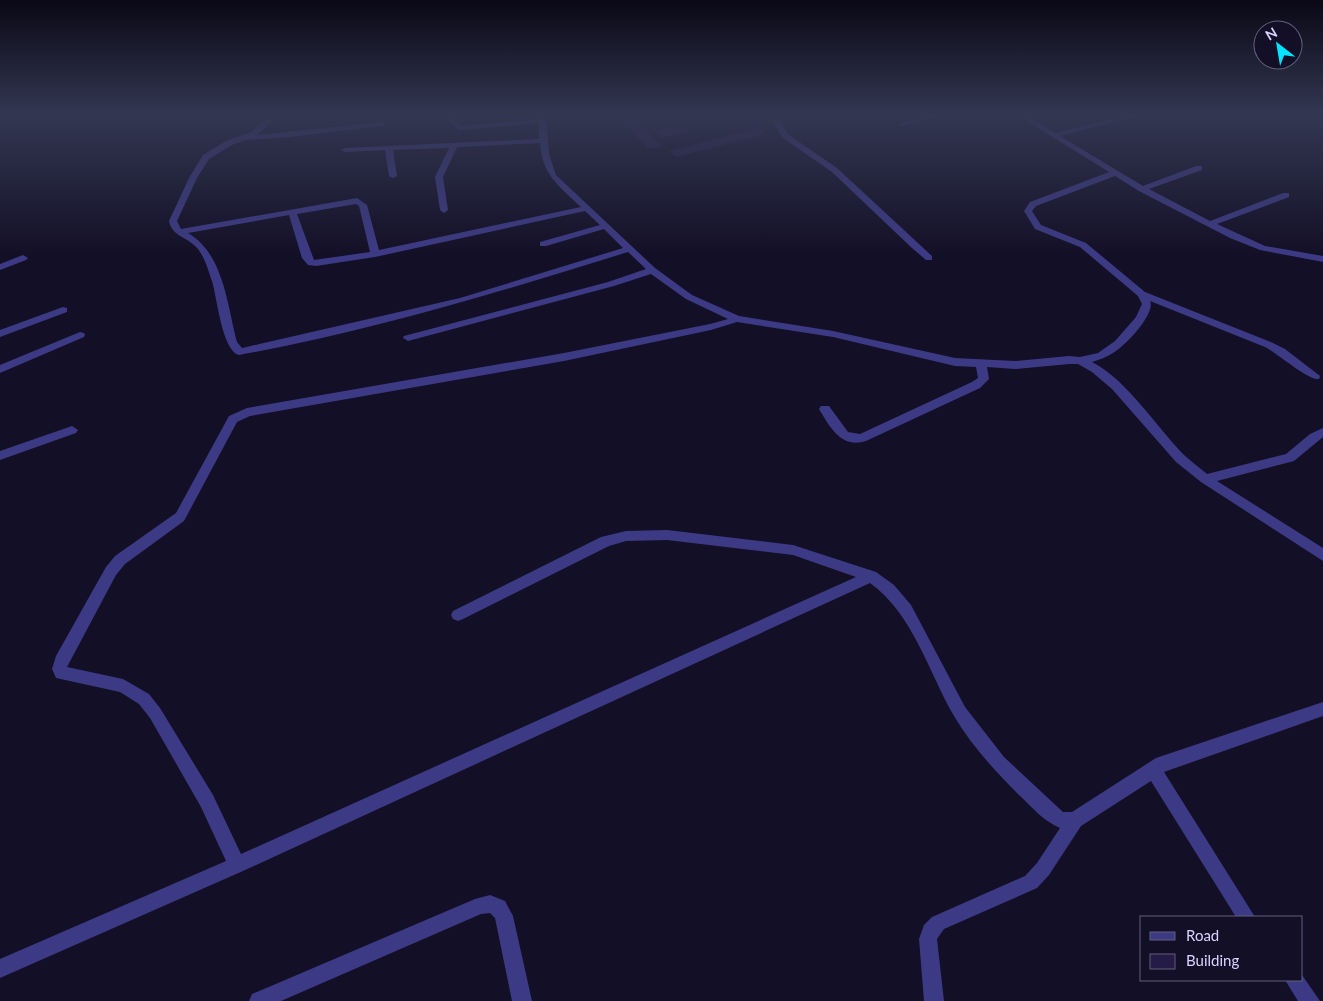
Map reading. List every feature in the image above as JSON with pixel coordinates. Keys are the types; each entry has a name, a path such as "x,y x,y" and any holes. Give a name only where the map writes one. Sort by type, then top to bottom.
{"street":[{"path":"202,162 173,225 178,232 197,241 206,254 213,270 232,343 236,350 245,352 463,300 629,249"},
{"path":"391,162 393,176"},
{"path":"444,210 439,177 446,162"},
{"path":"546,162 549,170 562,186 652,270 689,297 737,320 833,334 955,362 1014,365 1069,360 1080,361 1103,355 1123,341 1146,310 1147,304 1142,294"},
{"path":"821,162 846,179 903,236 929,258"},
{"path":"1097,162 1142,189 1210,224 1264,248 1323,258"},
{"path":"1142,189 1199,168"},
{"path":"1115,173 1033,204 1029,208 1028,214 1034,223 1041,228 1088,248 1142,294 1269,345 1281,351 1315,376"},
{"path":"1210,224 1286,195"},
{"path":"178,232 352,201 360,202 363,205 375,254"},
{"path":"292,212 297,233 307,258 311,263 375,254 587,208"},
{"path":"543,244 606,226"},
{"path":"0,267 23,258"},
{"path":"408,338 611,284 652,270"},
{"path":"0,334 63,310"},
{"path":"237,865 207,801 155,713 144,699 123,686 70,676 61,673 59,669 61,661 111,571 126,554 167,528 180,517 233,419 247,412 564,357 737,320"},
{"path":"0,369 80,336"},
{"path":"1080,361 1105,376 1175,455 1205,479 1323,555"},
{"path":"825,408 844,436 854,440 862,438 976,385 984,379 981,363"},
{"path":"0,456 72,430"},
{"path":"1205,479 1290,458 1300,452 1312,437 1323,432"},
{"path":"458,615 606,541 626,536 667,535 793,550 871,576 889,589 906,609 960,712 998,763 1052,815 1059,820 1067,822 1075,820 1153,769 1175,759 1323,708"},
{"path":"0,969 237,865 871,576"},
{"path":"1153,769 1245,916"},
{"path":"934,1001 928,939 930,931 938,922 1031,882 1043,869 1075,820"},
{"path":"259,1001 481,905 490,904 499,907 504,916 522,1001"},
{"path":"1295,981 1310,1001"}]}
